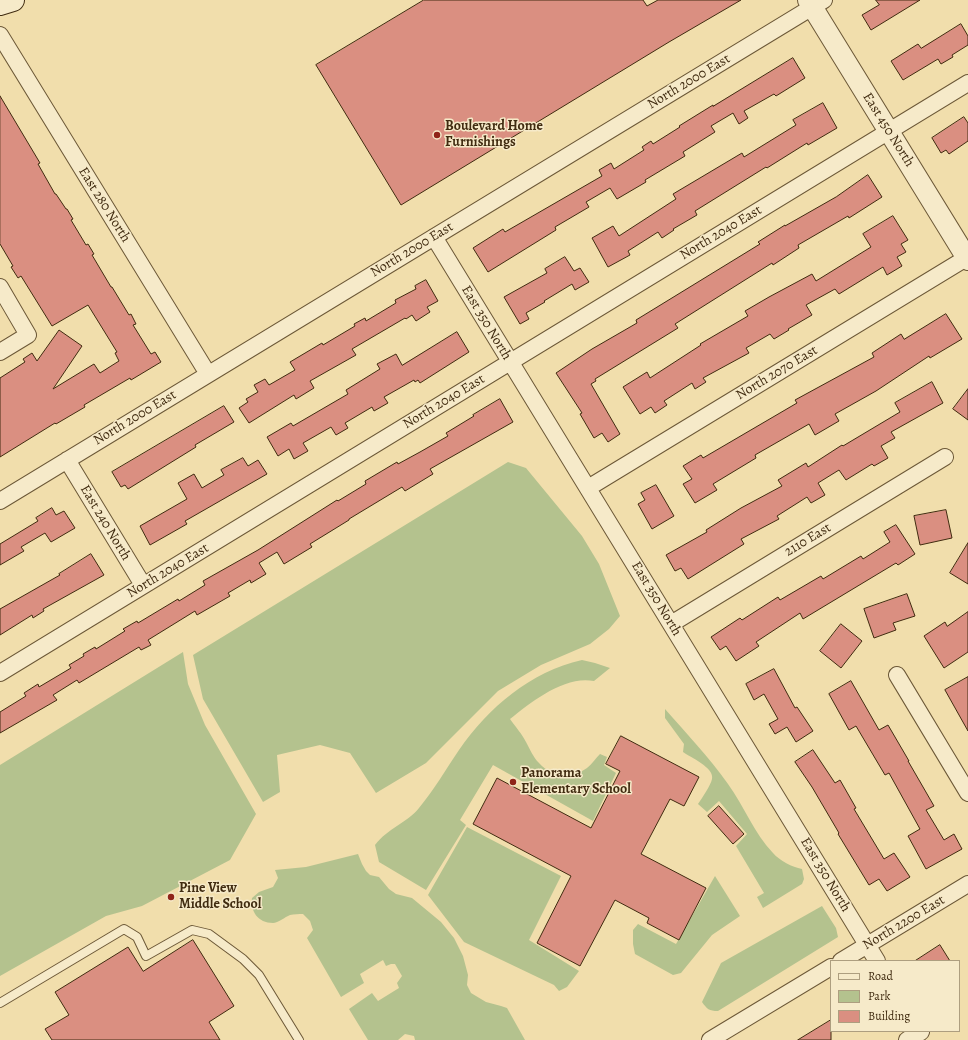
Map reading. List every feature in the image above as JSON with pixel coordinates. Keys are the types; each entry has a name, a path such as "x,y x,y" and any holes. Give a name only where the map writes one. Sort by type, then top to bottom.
{"main road":[{"path":"0,4 13,0"}],"street":[{"name":"East 450 North","path":"815,2 889,131 968,258"},
{"name":"North 2000 East","path":"0,501 434,237 815,2"},
{"name":"East 280 North","path":"0,35 208,374"},
{"name":"North 2040 East","path":"0,673 968,83"},
{"name":"East 350 North","path":"434,237 876,960"},
{"name":"North 2070 East","path":"588,488 968,258"},
{"path":"0,287 28,335 0,352"},
{"name":"2110 East","path":"671,624 944,457"},
{"name":"East 240 North","path":"67,460 143,586"},
{"path":"897,675 968,793"},
{"name":"North 2200 East","path":"843,960 968,884"},
{"path":"710,1040 830,968"},
{"path":"907,1040 922,1034"}],"lane":[{"path":"0,1003 124,929 136,937 146,956 192,930 209,934 243,959 259,975 298,1040"}],"green space":[{"path":"508,462 526,468 582,536 599,564 620,616 609,629 590,644 541,665 498,691 426,763 376,793 350,753 320,745 277,755 280,792 263,802 203,699 193,655"},
{"path":"183,652 188,684 205,725 256,814 230,860 142,906 106,916 0,976 0,765"},
{"path":"582,660 610,668 594,681 583,680 572,682 549,691 510,719 523,736 533,756 544,768 550,771 569,775 587,768 600,754 607,757 604,765 616,773 593,821 493,765 460,820 466,825 426,890 379,862 375,845 380,839 409,818 419,808 471,734 497,706 528,682 545,673"},
{"path":"665,709 721,774 734,792 766,845 783,861 794,867 802,869 804,879 802,884 763,908 757,897 764,893 736,846 747,834 719,801 707,812 698,804 710,785 712,775 706,767 683,752 684,744 665,718"},
{"path":"467,827 561,876 529,940 579,971 567,987 559,991 554,985 464,942 428,895"},
{"path":"358,854 366,871 370,875 379,877 389,889 396,894 412,898 441,922 454,938 463,956 468,975 467,985 471,993 486,1002 507,1008 525,1040 415,1040 414,1036 405,1034 398,1040 368,1040 349,1009 372,993 378,1001 399,988 397,983 402,976 395,964 386,966 383,960 360,974 364,983 341,997 307,938 313,930 310,921 303,914 290,915 273,923 259,919 254,912 252,907 252,898 259,892 273,887 278,878 275,870 306,867"},
{"path":"715,876 740,916 712,935 681,973 673,975 635,954 633,930 638,924 676,944"},
{"path":"822,906 836,928 838,937 718,1011 712,1011 705,1006 702,1002 721,963"}],"building":[{"name":"Boulevard Home Furnishings","path":"424,0 643,0 647,6 658,0 741,0 669,42 401,205 316,65"},
{"path":"876,0 920,0 871,30 862,15 879,5"},
{"path":"961,24 968,36 968,45 941,64 938,59 903,80 891,61 918,44 921,48"},
{"path":"793,58 805,78 776,96 774,94 744,111 748,118 739,124 733,113 711,126 715,132 683,152 685,156 645,180 646,182 617,199 610,188 586,202 589,207 555,227 556,230 488,272 473,248 503,229 505,232 602,176 599,170 611,163 614,169 644,150 642,147 651,141 653,144 713,105"},
{"path":"0,96 40,163 38,164 55,194 67,209 73,219 71,220 86,245 88,244 94,254 92,255 111,287 129,315 131,314 136,324 133,325 151,354 155,352 161,362 84,405 85,407 56,424 55,423 0,457 0,378 25,362 23,359 32,353 37,361 59,330 82,346 53,389 94,364 100,373 119,361 115,353 117,352 88,305 52,326 21,276 18,278 11,267 13,266 0,244"},
{"path":"823,103 837,128 808,145 807,143 695,211 697,215 673,229 674,230 662,238 658,232 628,251 630,255 608,267 592,238 613,226 619,236 676,199 673,194 742,153 744,157 796,125 793,120"},
{"path":"964,117 968,123 968,141 949,154 946,150 941,153 932,138"},
{"path":"868,175 882,197 849,218 848,216 798,245 799,248 773,265 772,263 675,324 678,328 595,379 596,381 591,384 620,434 608,442 602,433 594,438 580,414 582,413 556,373 592,349 637,323 636,320 760,244 758,242 785,225 836,197"},
{"path":"893,216 908,240 901,244 906,252 897,257 902,266 887,275 883,267 839,294 835,289 806,305 812,315 774,339 770,334 746,348 749,353 703,378 706,382 695,389 692,383 664,401 667,405 655,413 651,407 640,414 623,387 647,372 650,378 701,345 700,344 748,316 745,311 769,297 812,274 816,281 871,247 863,234"},
{"path":"565,257 574,271 580,268 589,282 575,290 572,284 544,301 545,302 526,313 529,319 520,324 504,297 547,273 545,269"},
{"path":"426,280 438,301 427,307 430,312 416,321 412,315 406,319 405,318 352,349 356,355 310,381 314,388 296,399 294,395 249,423 239,408 248,402 246,399 258,392 254,385 265,379 269,385 295,370 290,362 355,326 354,324 365,318 366,321 396,303 395,300 416,289 415,286"},
{"path":"946,314 962,339 930,358 929,356 876,391 835,414 839,421 815,435 809,424 755,455 756,458 713,484 717,490 695,503 683,484 692,479 683,466 701,455 703,458 797,403 795,400 874,357 872,353 901,334 904,339"},
{"path":"457,332 469,352 420,383 418,380 415,382 414,380 384,397 388,403 374,411 372,407 345,423 348,428 336,435 331,427 303,443 308,451 294,459 289,449 278,456 267,437 291,423 293,426 348,394 346,390 380,369 377,364 396,354 402,365"},
{"path":"932,382 943,403 891,432 895,438 881,446 888,458 874,466 872,464 846,480 839,470 818,483 825,495 811,503 807,497 777,516 779,519 741,539 744,544 688,579 681,568 675,571 666,555 707,532 706,530 741,508 782,486 778,480 806,463 808,467 842,445 843,446 900,412 895,403"},
{"path":"968,389 968,420 953,409"},
{"path":"500,399 513,422 430,469 433,474 405,491 402,487 349,519 310,544 312,547 284,564 277,552 259,563 266,574 251,583 250,580 228,593 230,596 197,615 195,611 148,640 151,645 141,650 139,647 79,683 77,680 53,695 57,700 0,733 0,712 26,696 24,693 38,684 39,687 71,668 69,665 84,656 83,654 95,647 96,649 125,631 123,629 137,621 138,623 178,599 179,601 205,585 203,581 258,550 337,500 338,501 366,484 365,481 397,462 398,464 448,436 446,433"},
{"path":"224,406 234,422 195,445 196,447 128,489 125,485 121,487 112,472"},
{"path":"243,458 248,466 258,460 267,474 185,521 187,524 150,545 140,526 187,499 178,483 194,474 202,488 224,475 221,470"},
{"path":"656,485 674,516 652,529 638,504 645,500 641,493"},
{"path":"52,508 56,515 64,511 75,528 51,542 45,533 21,547 24,551 0,565 0,544 38,521 36,518"},
{"path":"946,510 952,538 920,545 914,516"},
{"path":"896,525 915,554 898,565 896,563 803,619 800,613 756,642 759,646 736,661 726,646 720,650 711,637 740,618 742,620 778,597 780,600 821,576 823,579 861,556 863,559 890,542 884,532"},
{"path":"968,543 968,584 950,573"},
{"path":"91,554 104,575 43,609 44,611 33,618 32,615 0,635 0,609 60,575 59,574"},
{"path":"907,594 915,616 893,623 896,630 874,638 864,609"},
{"path":"968,612 968,652 944,668 924,636 945,622 947,626"},
{"path":"841,624 862,641 841,668 820,651"},
{"path":"774,669 795,708 797,707 813,731 796,742 787,727 775,734 769,724 778,719 764,694 754,700 746,684"},
{"path":"968,677 968,731 945,690"},
{"path":"851,681 879,730 888,725 934,806 926,810 944,840 954,834 962,849 926,869 908,836 920,829 889,773 885,775 856,726 849,730 829,694"},
{"path":"621,736 699,777 684,806 670,799 641,854 706,888 679,940 647,923 649,918 615,900 580,966 537,943 571,876 473,824 497,778 591,828 620,771 606,764"},
{"path":"813,750 835,783 840,780 856,808 854,809 884,859 894,853 910,877 887,891 879,879 869,885 812,787 795,762"},
{"path":"719,806 744,834 733,844 708,816"},
{"path":"193,940 234,1006 209,1022 220,1040 52,1040 45,1029 69,1015 55,992 128,947 143,971"},
{"path":"940,945 949,960 917,960"},
{"path":"830,1021 831,1040 798,1040"}],"place":[{"name":"Boulevard Home Furnishings","path":"437,135"},
{"name":"Panorama Elementary School","path":"513,782"},
{"name":"Pine View Middle School","path":"171,897"}]}
